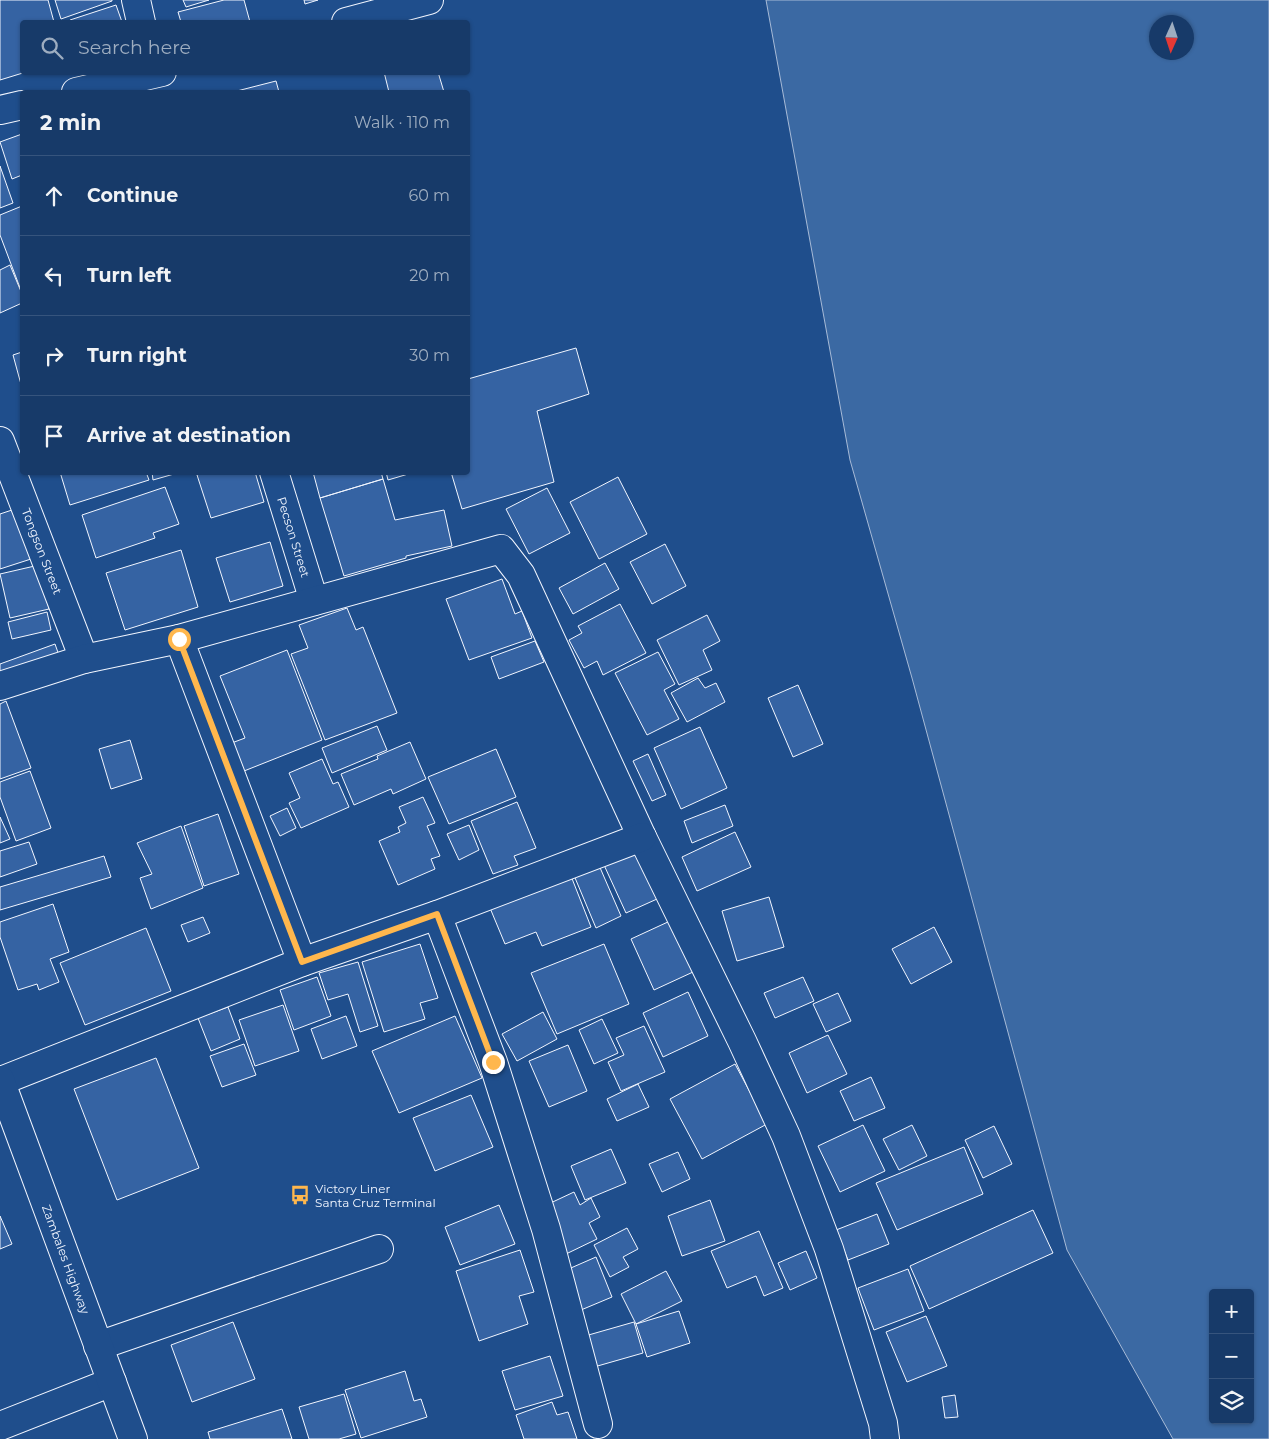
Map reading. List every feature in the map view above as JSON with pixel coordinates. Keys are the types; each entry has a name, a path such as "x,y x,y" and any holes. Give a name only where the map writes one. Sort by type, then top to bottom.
{"street":[{"path":"136,0 141,20"},
{"path":"354,20 429,0"},
{"path":"88,90 157,78"},
{"path":"0,110 20,105"},
{"name":"Tongson Street","path":"0,441 84,659"},
{"name":"Pecson Street","path":"275,475 314,600"},
{"path":"0,686 84,659 179,639 314,600 501,550 521,575 642,837 742,1041 786,1136 829,1249 880,1414 885,1439"},
{"path":"179,639 302,962"},
{"path":"0,1081 302,962 437,914 642,837"},
{"path":"437,914 493,1062 543,1220 598,1424"},
{"name":"Zambales Highway","path":"0,1081 132,1439"},
{"path":"98,1346 379,1249"},
{"path":"0,1426 112,1382"}],"water":[{"path":"766,0 1269,0 1269,1439 1173,1439 1067,1250 912,678 850,460"}],"building":[{"path":"0,0 48,0 53,20 20,20 20,74 0,80"},
{"path":"55,0 112,0 112,1 61,19"},
{"path":"183,0 209,0 186,7"},
{"path":"224,0 244,0 249,20 180,20 178,12"},
{"path":"304,0 318,0 305,4"},
{"path":"116,5 121,20 70,20"},
{"path":"385,75 439,75 443,90 388,90"},
{"path":"276,81 278,90 241,90"},
{"path":"20,135 20,176 12,179 0,142"},
{"path":"0,166 13,203 0,208"},
{"path":"20,207 20,288 0,235 0,215"},
{"path":"10,265 20,289 20,304 0,313 0,270"},
{"path":"576,348 589,394 537,411 554,482 462,509 452,475 470,475 470,378"},
{"path":"20,353 20,381 13,355"},
{"path":"61,475 147,475 149,480 70,505"},
{"path":"152,475 170,475 153,480"},
{"path":"197,475 256,475 264,502 211,518"},
{"path":"314,475 382,475 383,479 320,498"},
{"path":"387,475 405,475 388,480"},
{"path":"618,477 647,534 599,559 570,502"},
{"path":"383,479 395,520 444,510 452,546 406,556 406,558 344,576 320,498"},
{"path":"165,487 179,524 153,533 155,538 96,558 82,515"},
{"path":"547,488 570,533 529,554 506,509"},
{"path":"15,509 31,559 0,569 0,514"},
{"path":"270,542 283,586 230,602 216,558"},
{"path":"665,544 686,586 652,604 630,562"},
{"path":"181,550 198,607 125,630 106,573"},
{"path":"605,563 619,589 573,614 559,588"},
{"path":"39,565 49,609 10,618 0,574"},
{"path":"502,579 515,614 522,611 532,638 469,660 446,599"},
{"path":"620,604 646,653 603,675 597,661 584,668 569,640 582,633 578,626"},
{"path":"347,608 356,630 363,627 397,713 325,740 291,654 308,648 299,625"},
{"path":"47,612 51,630 12,639 8,622"},
{"path":"707,615 720,641 703,650 712,670 679,685 657,640"},
{"path":"535,641 544,662 499,679 491,657"},
{"path":"55,644 61,661 0,677 0,664"},
{"path":"287,650 322,740 239,773 229,744 245,738 220,676"},
{"path":"658,652 675,684 664,690 679,719 647,735 615,673"},
{"path":"698,678 705,688 716,683 725,702 687,722 671,693"},
{"path":"798,685 823,744 793,757 768,698"},
{"path":"6,701 31,768 0,779 0,704"},
{"path":"377,726 387,750 332,773 322,748"},
{"path":"700,727 727,788 681,809 654,748"},
{"path":"130,740 142,779 111,789 99,749"},
{"path":"410,742 426,779 393,794 391,789 354,805 341,774 378,759 377,756"},
{"path":"496,749 516,797 449,824 428,777"},
{"path":"648,754 666,795 652,801 633,761"},
{"path":"322,759 333,784 338,782 349,807 301,828 289,803 300,798 289,773"},
{"path":"30,771 51,828 16,841 0,797 0,782"},
{"path":"423,797 435,823 427,826 440,856 431,859 435,869 398,885 379,841 400,832 398,827 406,823 399,807"},
{"path":"517,802 536,848 514,856 518,865 493,874 471,821"},
{"path":"725,805 733,826 692,843 684,821"},
{"path":"287,808 296,828 280,836 270,816"},
{"path":"218,814 239,874 204,886 184,826"},
{"path":"0,817 10,839 0,843"},
{"path":"469,825 479,850 459,860 447,834"},
{"path":"181,826 203,888 151,909 140,878 152,874 137,843"},
{"path":"735,832 751,867 697,891 682,857"},
{"path":"29,842 37,864 0,877 0,851"},
{"path":"634,851 657,899 626,913 604,865"},
{"path":"104,856 111,877 0,910 0,887"},
{"path":"598,863 621,916 596,928 573,873"},
{"path":"571,876 591,927 542,946 536,932 505,944 490,908"},
{"path":"769,897 784,947 737,961 722,911"},
{"path":"53,904 69,952 50,959 59,982 39,990 37,984 18,990 0,937 0,922"},
{"path":"203,917 210,933 188,942 181,925"},
{"path":"670,921 693,972 654,990 631,939"},
{"path":"934,927 952,962 911,984 892,949"},
{"path":"146,928 171,991 85,1025 60,963"},
{"path":"420,944 438,998 420,1003 425,1019 384,1032 362,962"},
{"path":"604,944 629,1004 557,1034 531,973"},
{"path":"358,962 378,1026 360,1032 348,994 328,1000 319,973"},
{"path":"317,977 331,1016 294,1030 280,990"},
{"path":"803,977 814,1001 775,1018 764,993"},
{"path":"688,992 708,1036 663,1057 643,1013"},
{"path":"838,993 851,1021 826,1032 813,1004"},
{"path":"283,1005 299,1051 255,1066 239,1020"},
{"path":"228,1007 240,1039 211,1051 198,1018"},
{"path":"543,1012 557,1039 517,1061 502,1034"},
{"path":"346,1016 357,1046 322,1059 311,1029"},
{"path":"455,1016 482,1078 399,1113 372,1051"},
{"path":"602,1019 618,1053 594,1064 579,1030"},
{"path":"644,1026 665,1072 621,1091 608,1062 624,1055 616,1038"},
{"path":"828,1035 847,1074 807,1093 789,1053"},
{"path":"244,1044 256,1075 222,1087 210,1056"},
{"path":"568,1045 587,1091 549,1107 529,1061"},
{"path":"156,1058 199,1168 117,1200 74,1089"},
{"path":"735,1064 767,1124 702,1159 670,1099"},
{"path":"871,1077 885,1108 854,1121 840,1091"},
{"path":"638,1084 649,1107 617,1121 607,1099"},
{"path":"471,1095 493,1147 435,1171 413,1118"},
{"path":"863,1125 885,1171 840,1192 818,1146"},
{"path":"912,1125 927,1156 899,1170 883,1139"},
{"path":"994,1126 1012,1164 983,1178 965,1140"},
{"path":"964,1147 983,1194 897,1230 876,1183"},
{"path":"611,1149 626,1183 585,1200 571,1166"},
{"path":"678,1152 690,1179 662,1192 649,1164"},
{"path":"574,1192 580,1205 591,1198 600,1217 589,1223 597,1239 566,1254 542,1207"},
{"path":"710,1200 725,1241 682,1256 668,1216"},
{"path":"499,1205 515,1244 460,1265 445,1227"},
{"path":"1033,1210 1053,1253 929,1309 910,1266"},
{"path":"877,1214 889,1244 848,1260 836,1230"},
{"path":"0,1216 12,1244 0,1249"},
{"path":"627,1228 638,1249 623,1257 629,1267 610,1277 594,1245"},
{"path":"759,1231 783,1288 764,1296 756,1276 727,1288 711,1251"},
{"path":"520,1250 534,1292 519,1296 528,1324 479,1341 456,1271"},
{"path":"806,1251 817,1278 790,1290 778,1263"},
{"path":"596,1257 612,1297 581,1310 564,1271"},
{"path":"908,1269 924,1311 874,1330 858,1288"},
{"path":"666,1271 682,1301 636,1324 621,1294"},
{"path":"679,1311 690,1343 647,1357 636,1324"},
{"path":"926,1316 947,1366 907,1382 886,1332"},
{"path":"233,1322 255,1379 192,1402 171,1345"},
{"path":"634,1322 643,1353 594,1367 585,1336"},
{"path":"550,1356 563,1396 515,1410 502,1371"},
{"path":"405,1371 414,1401 421,1399 427,1417 361,1438 345,1390"},
{"path":"344,1394 356,1434 339,1439 309,1439 299,1407"},
{"path":"955,1395 958,1417 945,1418 942,1397"},
{"path":"552,1402 557,1415 568,1412 577,1439 524,1439 516,1415"},
{"path":"282,1409 292,1439 210,1439 208,1432"}],"place":[{"name":"Victory Liner Santa Cruz Terminal","path":"300,1195"}],"route":[{"path":"179,639 302,962 437,914 493,1062"}]}
